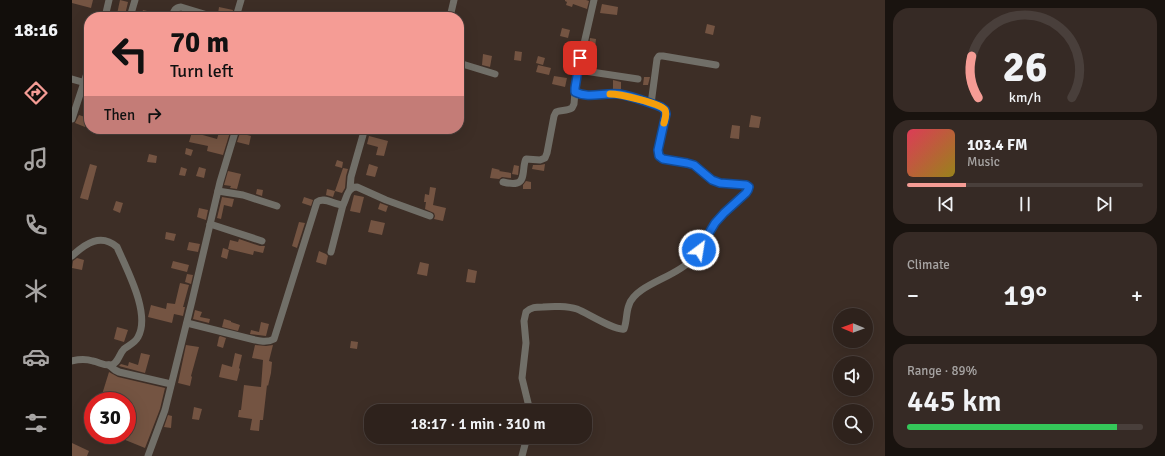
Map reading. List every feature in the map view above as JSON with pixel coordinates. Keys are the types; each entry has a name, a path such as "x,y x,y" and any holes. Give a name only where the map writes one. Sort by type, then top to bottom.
{"street":[{"path":"106,12 110,0"},
{"path":"131,12 135,0"},
{"path":"237,12 241,0"},
{"path":"451,12 454,0"},
{"path":"503,182 517,183 522,177 524,162 526,160 540,160 545,158 556,112 559,110 568,111 574,104 578,70 594,0"},
{"path":"173,12 177,7 181,7 198,12"},
{"path":"651,104 656,59 659,56 716,65"},
{"path":"464,65 495,74"},
{"path":"578,70 638,79"},
{"path":"72,79 84,82"},
{"path":"72,119 84,90"},
{"path":"528,404 522,378 526,343 524,321 526,312 531,308 549,306 575,308 619,329 624,329 629,304 635,296 644,288 681,269 690,261 699,250 715,223 748,190 749,187 746,185 720,183 712,180 694,165 663,159 659,156 658,150 666,114 665,110 661,107 620,94 592,95 579,94 575,92"},
{"path":"148,456 165,410 218,191 235,134"},
{"path":"330,252 343,205 350,189 351,177 363,135"},
{"path":"350,189 357,187 386,200 430,216"},
{"path":"218,191 243,195 277,206"},
{"path":"187,323 251,339 270,341 274,339 317,202 323,199 343,205"},
{"path":"210,224 262,242"},
{"path":"72,256 95,241 102,240 112,242 118,247 138,298 142,318 138,337 124,349 114,364 103,365 92,360 82,359 72,361"},
{"path":"109,365 119,372 171,384"},
{"path":"522,456 526,444"}],"building":[{"path":"72,0 93,0 91,8 72,3"},
{"path":"120,0 128,2 126,12 117,12"},
{"path":"565,0 589,1 587,9 573,4 572,7 566,5 567,2"},
{"path":"602,4 618,7 617,15 600,13"},
{"path":"219,7 233,10 232,12 218,12"},
{"path":"707,24 715,26 713,35 705,33"},
{"path":"562,28 570,30 568,38 560,36"},
{"path":"590,38 596,39 595,47 589,46"},
{"path":"515,51 522,52 521,61 514,60"},
{"path":"483,54 492,56 490,67 482,65"},
{"path":"538,56 545,58 543,65 536,63"},
{"path":"538,65 551,68 549,75 536,72"},
{"path":"554,76 567,78 565,87 552,84"},
{"path":"644,77 650,77 648,85 643,85"},
{"path":"613,80 621,82 621,89 613,89"},
{"path":"79,115 84,117 84,127 75,123"},
{"path":"751,115 761,117 759,128 749,127"},
{"path":"732,125 740,126 739,139 730,138"},
{"path":"191,134 199,134 217,139 218,134 229,134 223,155 207,151 208,146 189,142"},
{"path":"240,134 251,136 249,145 237,142"},
{"path":"369,136 388,141 384,156 376,155 378,147 367,144"},
{"path":"186,148 193,150 191,156 185,154"},
{"path":"149,154 157,156 156,163 147,162"},
{"path":"337,160 343,162 342,168 335,166"},
{"path":"90,164 97,166 88,200 80,198"},
{"path":"369,164 378,167 375,177 366,175"},
{"path":"545,164 544,171 532,169 533,165"},
{"path":"514,165 519,166 518,175 512,174"},
{"path":"181,167 187,169 185,176 179,175"},
{"path":"199,167 206,169 204,178 196,176"},
{"path":"343,168 348,169 345,188 342,193 335,191"},
{"path":"492,168 511,173 511,178 490,178"},
{"path":"228,171 241,174 237,189 224,185"},
{"path":"526,181 531,182 531,189 523,189 523,185"},
{"path":"430,187 436,188 433,205 446,208 443,221 434,219 434,213 425,209 425,194 429,195"},
{"path":"257,189 263,190 262,196 256,194"},
{"path":"327,189 335,191 333,197 326,195"},
{"path":"354,195 364,197 360,213 350,211"},
{"path":"222,197 234,199 232,207 224,205 221,219 217,218"},
{"path":"304,197 313,200 311,206 302,203"},
{"path":"116,201 123,203 120,213 113,210"},
{"path":"380,203 388,206 386,212 378,209"},
{"path":"199,208 208,210 206,220 197,217"},
{"path":"371,220 385,223 382,235 368,232"},
{"path":"299,222 305,223 297,248 292,246"},
{"path":"166,232 176,234 174,241 165,239"},
{"path":"239,239 260,246 265,246 263,253 254,251 253,255 228,249 230,240 238,242"},
{"path":"189,242 200,244 198,252 187,250"},
{"path":"223,248 229,250 227,259 221,257"},
{"path":"319,251 328,256 326,265 316,262"},
{"path":"77,258 84,260 82,270 72,268 73,261"},
{"path":"173,261 189,265 187,272 171,268"},
{"path":"420,262 429,264 427,276 417,274"},
{"path":"468,269 477,271 475,283 466,282"},
{"path":"187,274 193,275 191,284 185,282"},
{"path":"180,283 189,285 183,307 185,307 183,316 174,314 172,323 148,317 151,305 166,309 167,303 175,304"},
{"path":"195,310 202,312 200,317 210,319 209,323 193,319"},
{"path":"224,319 240,325 238,331 222,327"},
{"path":"261,322 269,324 266,336 250,334 251,330 259,332"},
{"path":"117,327 128,330 124,342 114,339"},
{"path":"220,336 226,338 223,348 217,346"},
{"path":"351,341 358,342 357,349 350,348"},
{"path":"186,345 199,347 191,376 190,386 178,383"},
{"path":"255,345 273,345 269,361 272,362 271,373 268,386 267,385 263,420 260,420 259,431 250,430 252,419 238,417 239,410 241,410 244,385 261,387 263,360 252,358"},
{"path":"141,353 150,355 145,373 119,366 121,364 128,366 129,362 138,365"},
{"path":"235,353 242,355 237,381 219,377 222,364 232,367"},
{"path":"109,372 118,377 165,388 160,409 145,448 135,444 136,392 103,392"},
{"path":"194,407 202,409 199,420 192,419"},
{"path":"168,415 172,416 171,428 164,427"},
{"path":"72,443 89,451 87,456 72,456"}],"slow traffic":[{"path":"610,94 620,94 661,107 665,110 666,114 664,123"}],"route":[{"path":"580,58 575,92 579,94 592,95 620,94 661,107 665,110 666,114 658,150 659,156 663,159 694,165 707,177 720,183 740,184 749,187 746,193 715,223 699,250"}]}
